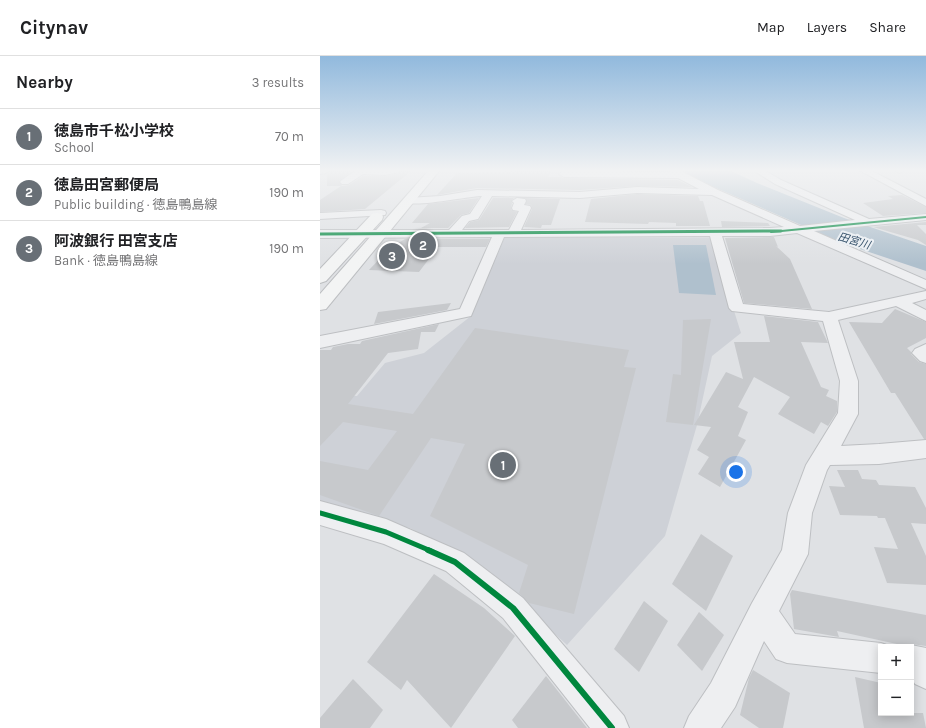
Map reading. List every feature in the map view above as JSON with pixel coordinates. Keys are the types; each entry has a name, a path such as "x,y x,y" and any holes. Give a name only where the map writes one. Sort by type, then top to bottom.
{"main road":[{"path":"320,278 392,201"},
{"path":"320,305 382,234 408,201"}],"street":[{"path":"468,201 459,216 466,218 474,217 484,201"},
{"path":"320,342 466,313 507,233 526,208 517,208 521,201"},
{"path":"736,201 926,285"},
{"path":"821,201 867,222"},
{"path":"320,216 381,213"},
{"path":"320,234 770,232 926,217"},
{"path":"453,233 466,218"},
{"path":"715,232 738,308 829,317 926,295"},
{"path":"898,301 926,316"},
{"path":"701,728 723,695 762,613 795,554 800,513 817,465 824,456 848,414 848,381 839,346 829,317"},
{"path":"926,350 920,353 926,357"},
{"path":"824,456 879,454 926,449"},
{"path":"320,513 386,532 455,562 513,608 612,728"},
{"path":"762,613 787,648 878,658"},
{"path":"914,661 922,662 926,673"}],"shaded area":[{"path":"505,237 711,238 741,333 712,356 697,425 665,536 567,645 479,564 410,528 343,513 320,505 320,393 357,396 385,363 424,353 471,316"}],"water":[{"name":"田宮川","path":"747,201 803,201 844,218 926,246 926,271 845,244"},
{"path":"673,245 706,245 716,295 679,293"}],"building":[{"path":"320,201 374,201 365,209 320,212"},
{"path":"450,201 477,201 469,213 461,215 448,228 421,228 430,223 412,223 428,204"},
{"path":"491,201 511,201 511,209 517,212 509,227 465,228 470,222 479,220"},
{"path":"526,201 559,201 551,225 542,225 541,228 524,227 532,209 531,205 526,204"},
{"path":"590,201 703,201 710,226 676,226 676,223 649,222 648,224 585,222"},
{"path":"875,201 915,201 926,207 926,213 883,216 863,203"},
{"path":"721,221 768,223 770,226 722,227"},
{"path":"926,222 926,225 917,225 926,234 926,245 918,240 873,227"},
{"path":"774,237 778,247 776,246 790,259 812,309 744,303 725,238"},
{"path":"405,239 490,239 486,247 438,247 419,272 369,270 390,248"},
{"path":"451,303 447,310 374,324 378,312"},
{"path":"895,309 926,322 926,338 907,348 919,362 926,364 926,439 924,439 895,393 891,393 849,322 882,323"},
{"path":"764,316 818,322 828,343 801,342 821,387 829,390 826,396 837,401 837,412 828,426 821,422 814,434 778,414 790,397 754,377 738,407 748,412 738,436 746,440 720,487 698,474 709,457 697,450 711,427 694,425 726,372 743,379 734,342 770,342"},
{"path":"711,319 693,425 666,422 673,374 681,375 683,320"},
{"path":"439,324 435,332 421,332 418,349 388,353 348,404 413,414 475,328 629,350 624,367 636,368 574,614 529,603 519,593 528,565 430,516 465,444 431,438 379,516 320,495 320,461 368,470 397,431 343,422 320,446 320,350 331,350 333,347 348,344 360,344 362,341"},
{"path":"837,470 858,470 862,479 876,480 879,485 915,487 926,508 926,524 911,523 926,556 926,585 887,583 874,547 898,549 885,518 878,518 877,516 840,515 829,486 845,487"},
{"path":"701,534 733,556 706,611 672,584"},
{"path":"434,574 484,608 515,636 451,728 407,680 401,690 367,662"},
{"path":"792,590 926,615 926,646 897,644 837,631 839,637 794,629 790,594"},
{"path":"644,601 668,621 639,672 614,649"},
{"path":"699,612 724,635 702,671 677,645"},
{"path":"753,670 790,693 783,728 759,728 740,715 749,678"},
{"path":"546,676 587,728 518,728 512,720"},
{"path":"855,677 878,682 878,716 914,716 914,713 923,713 926,728 864,728"},
{"path":"353,679 383,710 370,728 320,728 320,718"}],"cycle path":[{"path":"320,234 770,232 926,217"},
{"path":"320,513 386,532 455,562 513,608 612,728"}],"place":[{"name":"徳島田宮郵便局","path":"423,245"},
{"name":"阿波銀行 田宮支店","path":"392,256"},
{"name":"徳島市千松小学校","path":"503,465"}]}
